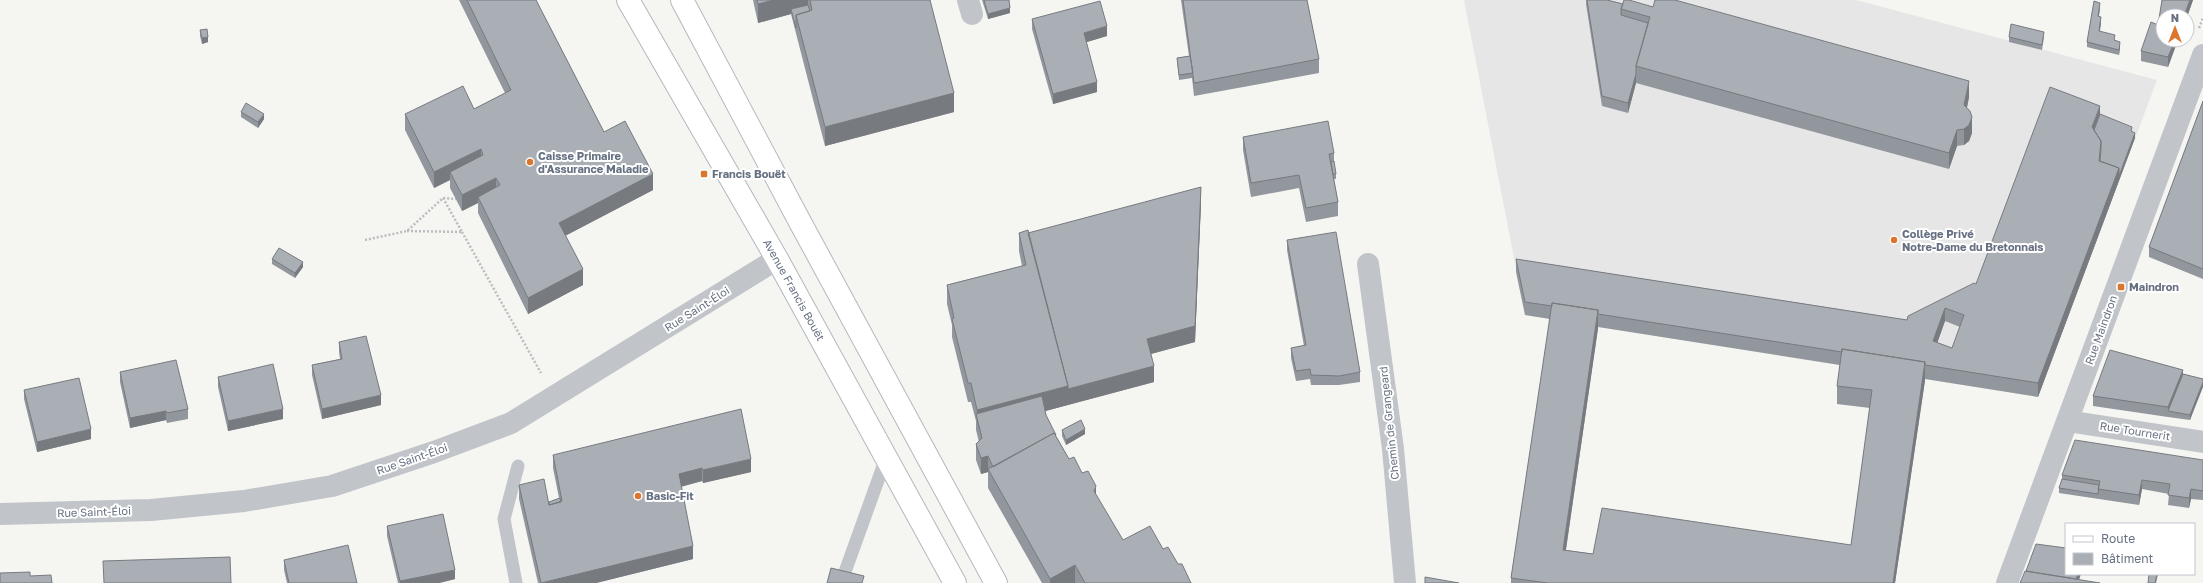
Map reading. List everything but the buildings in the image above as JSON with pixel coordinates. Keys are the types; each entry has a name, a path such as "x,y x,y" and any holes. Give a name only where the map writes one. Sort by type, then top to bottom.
{"main road":[{"name":"Avenue Francis Bouët","path":"628,0 777,259 955,583"},
{"path":"682,0 800,222 996,583"}],"street":[{"name":"Rue Maindron","path":"2007,583 2203,55"},
{"name":"Rue Saint-Éloi","path":"0,514 151,510 244,501 332,486 434,452 511,423 777,259"},
{"name":"Chemin de Grangeard","path":"1368,264 1392,441 1405,583"},
{"name":"Rue Tournerit","path":"2067,421 2203,442"}],"lane":[{"path":"841,583 886,458"},
{"path":"516,583 504,518 518,466"}],"path":[{"path":"443,198 534,363 556,396"},
{"path":"406,231 443,198 456,199"},
{"path":"364,240 406,231 462,232"}],"shaded area":[{"path":"1464,0 1856,0 2157,80 2038,397 1525,315"}],"place":[{"name":"Caisse Primaire d'Assurance Maladie","path":"530,162"},
{"name":"Francis Bouët","path":"704,174"},
{"name":"Collège Privé Notre-Dame du Bretonnais","path":"1894,240"},
{"name":"Maindron","path":"2121,287"},
{"name":"Basic-Fit","path":"638,496"}]}
